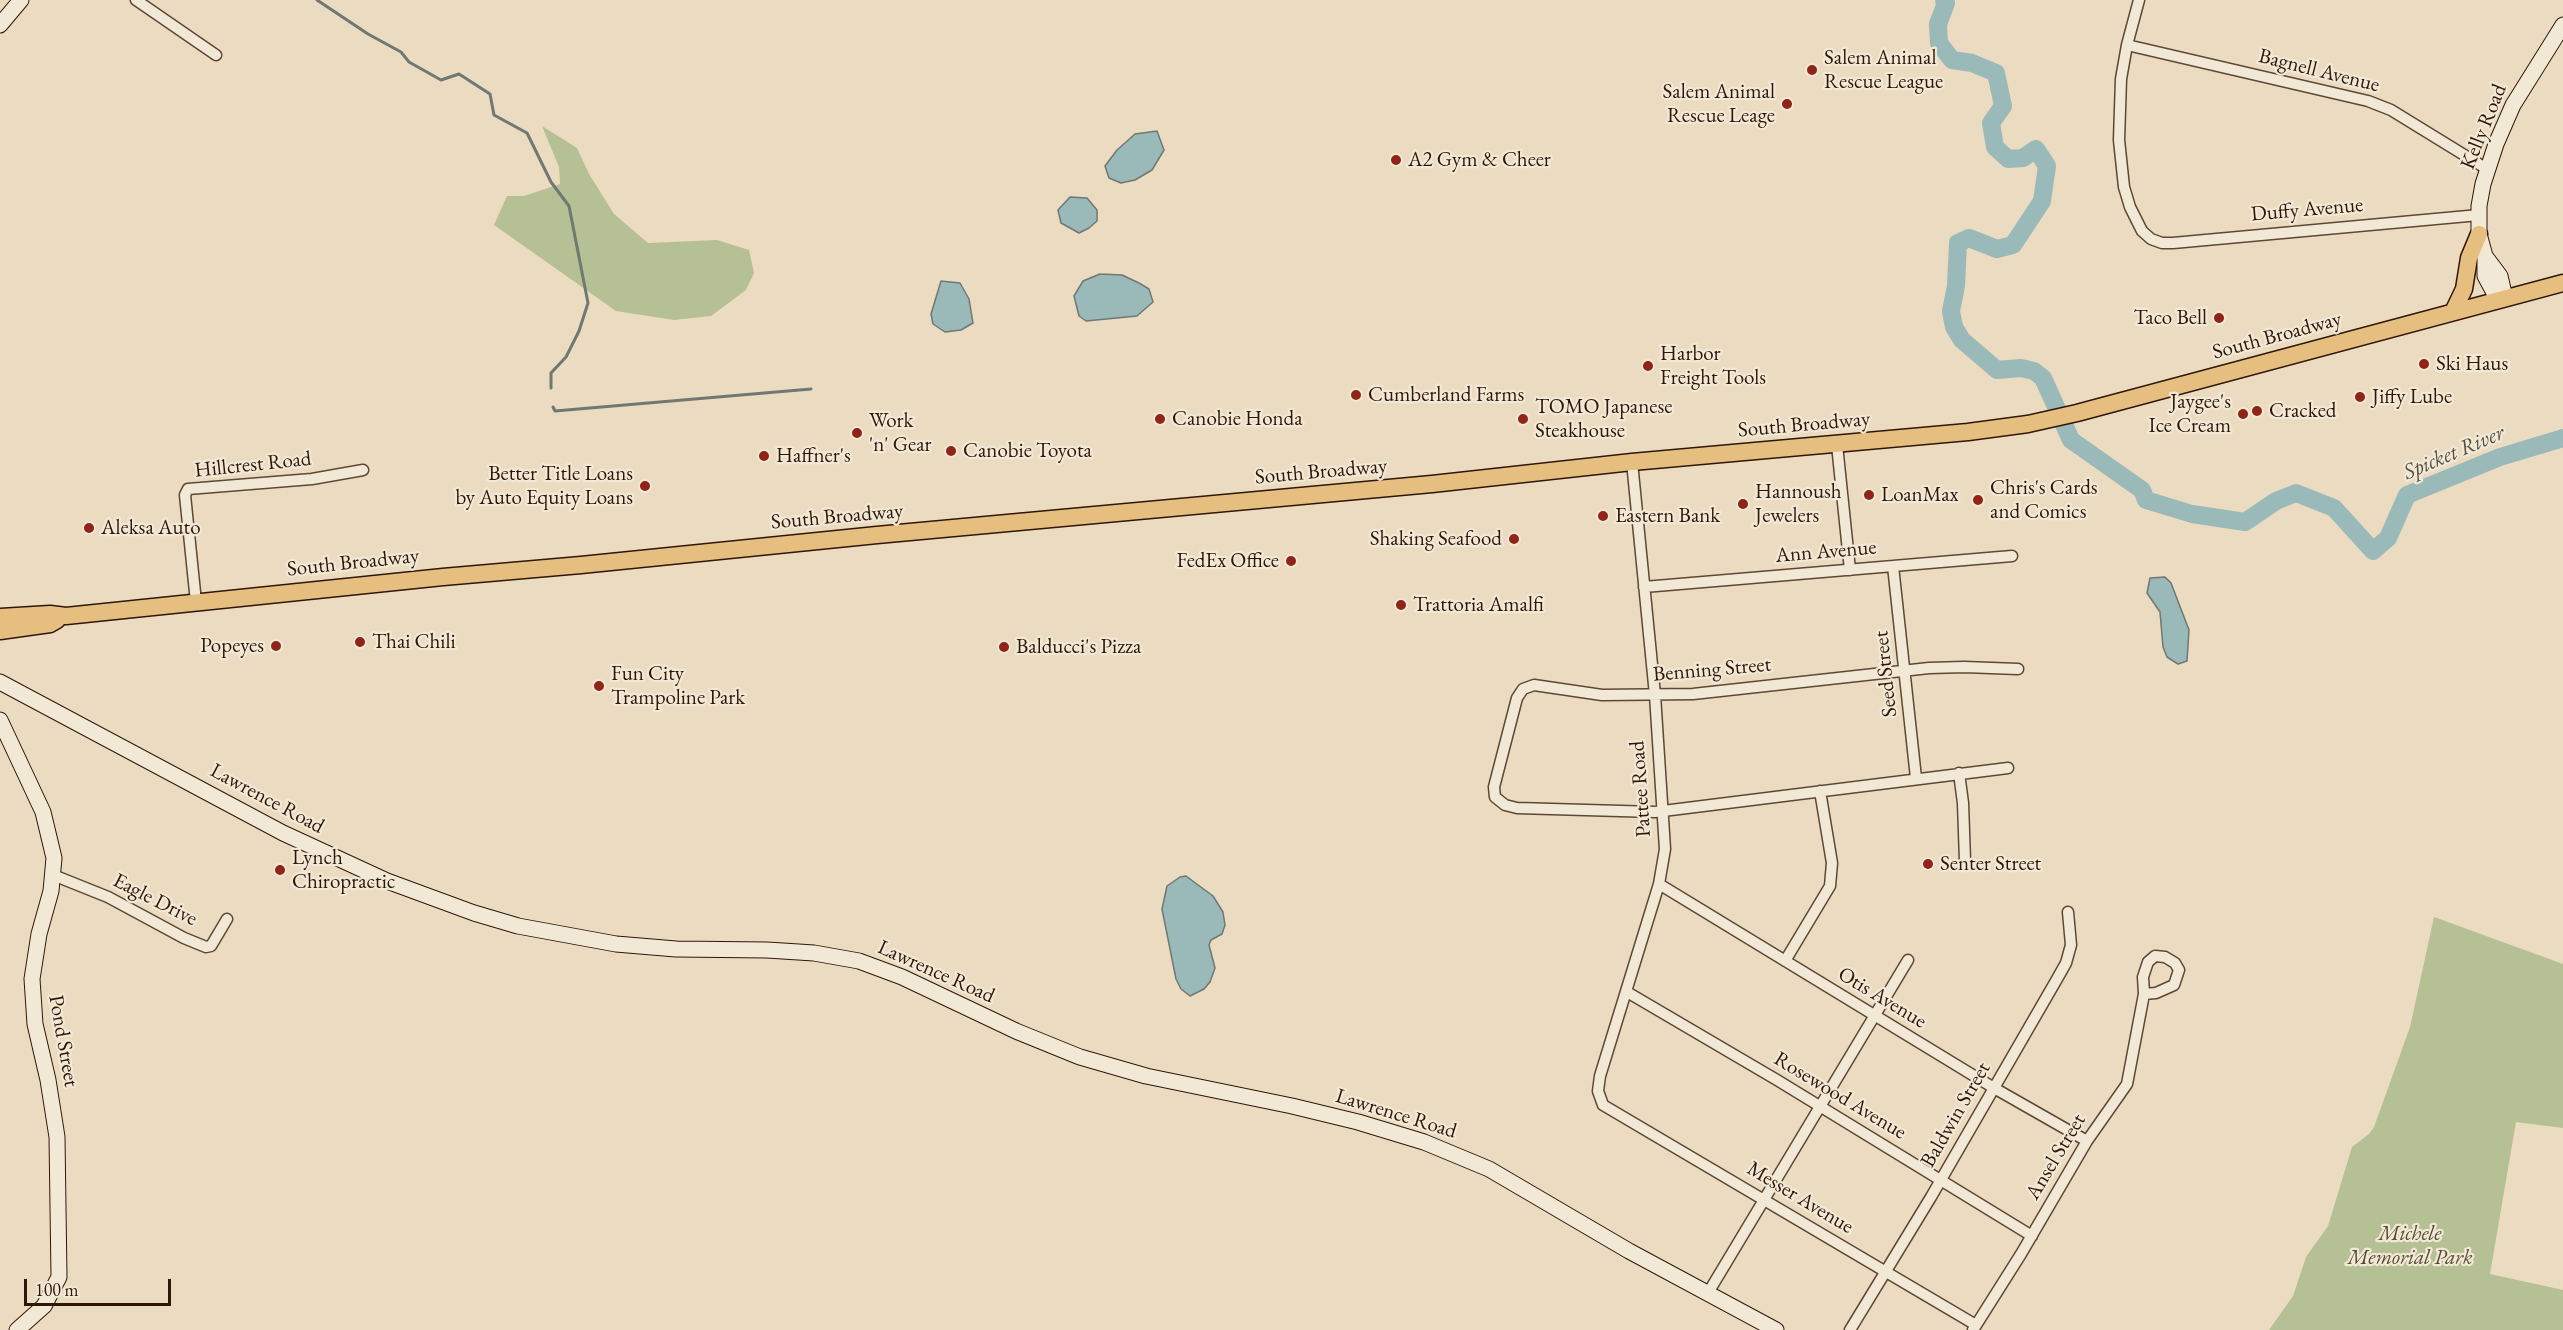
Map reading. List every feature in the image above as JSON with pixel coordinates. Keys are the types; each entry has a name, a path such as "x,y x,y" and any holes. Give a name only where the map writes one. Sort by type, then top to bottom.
{"main road":[{"path":"2453,312 2464,289 2469,258 2479,234"},
{"name":"South Broadway","path":"0,617 50,614 66,616 1432,484 1632,462 1968,432 2077,413 2563,283"},
{"name":"South Broadway","path":"0,631 50,624 66,616"}],"street":[{"path":"0,25 21,0"},
{"path":"136,0 216,55"},
{"path":"2127,45 2139,0"},
{"name":"Kelly Road","path":"2501,299 2485,276 2485,256 2479,234 2479,215 2487,169 2513,105 2563,25"},
{"name":"Bagnell Avenue","path":"2127,45 2374,103 2391,110 2487,169"},
{"name":"Duffy Avenue","path":"2127,45 2121,79 2119,140 2124,186 2130,207 2142,231 2151,239 2162,243 2173,243 2479,215"},
{"path":"1837,445 1850,570"},
{"name":"Pattee Road","path":"1603,1105 1599,1091 1600,1076 1659,884 1665,849 1654,695 1632,462"},
{"name":"Hillcrest Road","path":"196,602 184,495 188,489 312,479 363,470"},
{"name":"Ann Avenue","path":"1644,587 2012,556"},
{"name":"Seed Street","path":"1893,566 1916,778"},
{"name":"Benning Street","path":"1663,811 1516,808 1505,805 1496,797 1496,776 1513,709 1523,689 1534,685 1602,695 1693,694 1964,667 2018,669"},
{"name":"Lawrence Road","path":"0,681 283,833 387,881 430,897 518,926 585,940 676,949 814,953 859,961 902,977 1016,1031 1080,1057 1154,1078 1358,1122 1457,1155 1489,1169 1629,1251 1776,1330"},
{"name":"Pond Street","path":"0,720 43,812 52,850 53,875 35,957 32,1002 57,1137 59,1277 44,1305 17,1330"},
{"path":"1663,811 2008,768"},
{"path":"1959,773 1963,803 1965,861"},
{"path":"1785,961 1830,885 1832,863 1820,791"},
{"name":"Eagle Drive","path":"53,875 108,897 184,938 206,947 211,946 227,919"},
{"name":"Otis Avenue","path":"1659,884 1874,1016 2087,1141"},
{"name":"Baldwin Street","path":"1850,1330 1941,1179 2066,963 2071,945 2068,912"},
{"path":"1708,1293 1908,960"},
{"name":"Rosewood Avenue","path":"1627,992 1777,1080 1819,1108 1941,1179 2032,1236"},
{"name":"Ansel Street","path":"1975,1327 2032,1236 2087,1141 2127,1084 2144,994"},
{"name":"Messer Avenue","path":"1603,1105 1975,1327"}],"green space":[{"path":"542,126 577,148 589,174 614,214 648,243 717,240 749,250 754,273 746,290 711,316 674,320 616,311 494,225 507,196 524,196 560,184 559,167"},
{"name":"Michele Memorial Park","path":"2434,917 2563,964 2563,1128 2516,1122 2490,1274 2563,1290 2563,1330 2269,1330 2293,1296 2306,1257 2328,1226 2352,1147 2369,1134 2374,1127 2410,1027"}],"water":[{"path":"1157,131 1164,150 1152,170 1135,180 1121,183 1109,178 1105,166 1117,150 1135,134"},
{"path":"1070,197 1087,198 1097,210 1097,221 1079,233 1061,223 1058,210"},
{"path":"1100,274 1122,275 1139,283 1149,289 1153,302 1137,316 1086,321 1079,316 1074,296 1083,281"},
{"path":"941,281 960,283 969,299 973,323 961,330 945,332 933,324 931,314"},
{"path":"2165,577 2171,583 2189,630 2187,661 2178,664 2167,657 2163,647 2160,612 2147,593 2150,578"},
{"path":"1186,876 1213,896 1223,912 1225,925 1222,934 1211,940 1209,945 1215,968 1210,982 1204,989 1190,996 1181,989 1176,979 1162,909 1167,886 1180,877"}],"waterway":[{"path":"317,0 368,34 401,52 409,62 441,80 459,74 490,94 494,115 527,133 551,182 569,206 588,303 579,331 566,357 551,373 551,388"},
{"name":"Spicket River","path":"1944,0 1946,3 1938,24 1939,43 1952,60 1972,63 1996,73 2003,106 1991,123 1995,147 2008,159 2023,158 2036,149 2047,166 2042,201 2013,245 1997,249 1969,238 1958,243 1956,286 1951,311 1954,327 1962,340 1997,370 2021,368 2034,371 2043,378 2071,440 2142,490 2146,500 2192,514 2245,522 2276,501 2296,493 2334,508 2373,551 2388,538 2407,495 2500,457 2563,438"},
{"path":"553,407 555,411 811,389"}],"place":[{"name":"Salem Animal Rescue League","path":"1812,70"},
{"name":"Salem Animal Rescue Leage","path":"1787,104"},
{"name":"A2 Gym & Cheer","path":"1396,160"},
{"name":"Taco Bell","path":"2219,318"},
{"name":"Ski Haus","path":"2424,364"},
{"name":"Harbor Freight Tools","path":"1648,366"},
{"name":"Cumberland Farms","path":"1356,395"},
{"name":"Jiffy Lube","path":"2360,397"},
{"name":"Cracked","path":"2257,411"},
{"name":"Jaygee's Ice Cream","path":"2243,414"},
{"name":"Canobie Honda","path":"1160,419"},
{"name":"TOMO Japanese Steakhouse","path":"1523,419"},
{"name":"Work 'n' Gear","path":"857,433"},
{"name":"Canobie Toyota","path":"951,451"},
{"name":"Haffner's","path":"764,456"},
{"name":"Better Title Loans by Auto Equity Loans","path":"645,486"},
{"name":"LoanMax","path":"1869,495"},
{"name":"Chris's Cards and Comics","path":"1978,500"},
{"name":"Hannoush Jewelers","path":"1743,504"},
{"name":"Eastern Bank","path":"1603,516"},
{"name":"Aleksa Auto","path":"89,528"},
{"name":"Shaking Seafood","path":"1514,539"},
{"name":"FedEx Office","path":"1291,561"},
{"name":"Trattoria Amalfi","path":"1401,605"},
{"name":"Thai Chili","path":"360,642"},
{"name":"Popeyes","path":"276,646"},
{"name":"Balducci's Pizza","path":"1004,647"},
{"name":"Fun City Trampoline Park","path":"599,686"},
{"name":"Senter Street","path":"1928,864"},
{"name":"Lynch Chiropractic","path":"280,870"}]}
